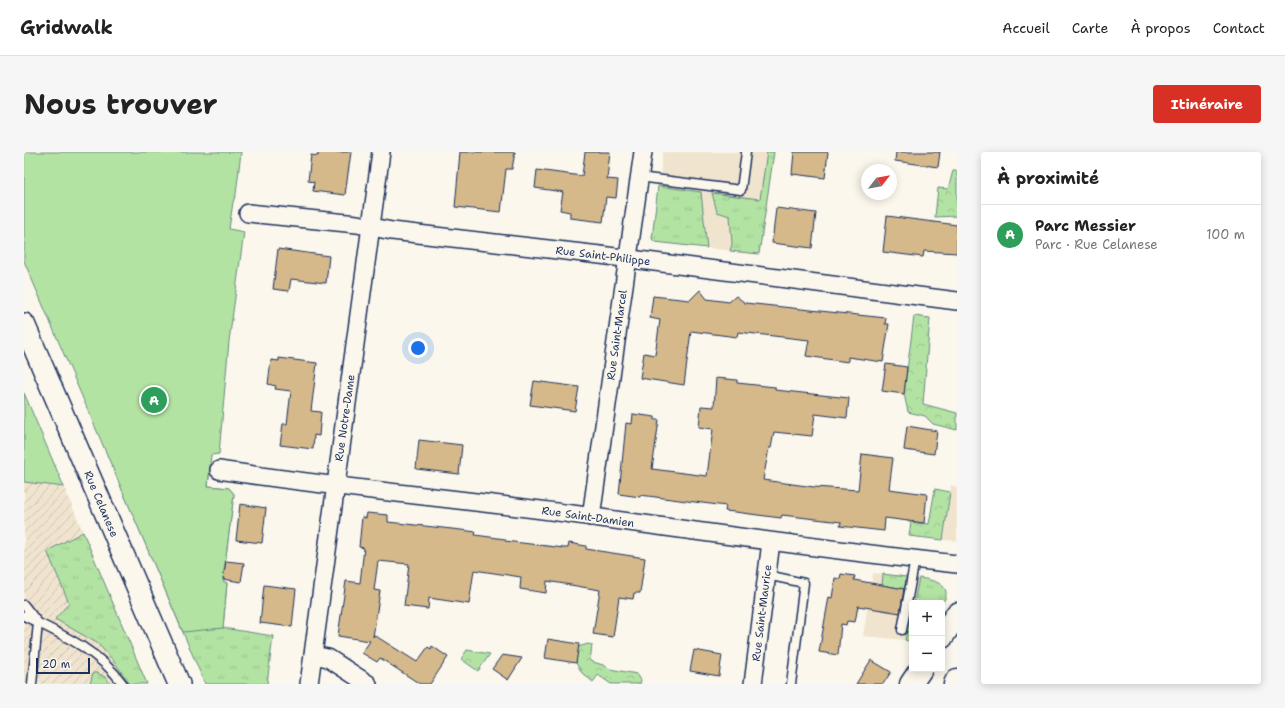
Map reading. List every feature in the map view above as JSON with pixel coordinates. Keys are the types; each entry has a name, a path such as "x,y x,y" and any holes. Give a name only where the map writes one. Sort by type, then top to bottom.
{"main road":[{"path":"943,636 957,614"},
{"path":"911,684 919,672"},
{"path":"955,684 957,680"}],"street":[{"name":"Rue Notre-Dame","path":"309,684 381,152"},
{"name":"Rue Saint-Marcel","path":"591,517 642,152"},
{"name":"Rue Saint-Philippe","path":"248,213 371,227 957,301"},
{"name":"Rue Celanese","path":"24,324 179,684"},
{"name":"Rue Saint-Damien","path":"219,470 335,486 591,517 771,542 957,564"},
{"name":"Rue Saint-Maurice","path":"753,684 771,542"},
{"path":"313,655 328,658 368,684"}],"lane":[{"path":"639,177 741,190 746,152"},
{"path":"902,630 915,559"},
{"path":"767,575 804,583 792,684"},
{"path":"24,605 38,623 32,684"},
{"path":"24,616 91,652 113,670 122,684"}],"shaded area":[{"path":"663,152 774,152 759,254 655,242 652,239"},
{"path":"24,482 64,487 147,684 24,684"},
{"path":"951,485 957,487 957,541 943,540"},
{"path":"873,573 919,578 914,600 909,600 909,622 905,640 863,636"}],"green space":[{"path":"24,152 241,152 236,194 233,202 229,229 244,232 229,341 219,454 211,455 208,486 229,488 234,494 223,579 223,581 227,583 223,628 183,632 24,261"},
{"path":"767,152 774,152 759,254 730,251 732,244 730,216 717,212 712,193 760,199"},
{"path":"953,171 957,171 957,216 935,217 938,188 948,189"},
{"path":"658,186 701,192 707,248 655,242 652,239"},
{"path":"914,316 930,318 923,404 957,413 957,430 933,424 925,416 908,412 904,394"},
{"path":"24,393 64,487 24,482"},
{"path":"102,442 107,445 210,470 208,486 229,488 234,494 223,579 223,581 227,583 223,628 273,636 267,684 205,684"},
{"path":"935,489 950,492 943,540 909,536 911,522 929,524"},
{"path":"83,532 147,684 130,684 112,659 97,643 55,619 69,603 47,551"},
{"path":"883,574 906,577 905,589 882,585"},
{"path":"919,578 936,582 944,588 946,592 944,600 915,600"},
{"path":"909,623 909,641 905,640"},
{"path":"588,644 592,645 590,661 610,669 637,674 641,680 640,684 611,684 598,675 593,682 582,673 576,663 578,647"},
{"path":"467,650 490,654 478,671 461,659"},
{"path":"93,673 97,673 105,677 111,684 90,684"}],"building":[{"path":"318,152 351,152 345,195 313,191 314,182 308,181 311,155 318,156"},
{"path":"460,152 515,152 512,169 506,169 501,212 455,207"},
{"path":"585,152 610,152 607,179 618,180 616,198 606,197 603,222 570,218 570,212 560,210 563,192 535,188 537,170 582,176"},
{"path":"794,152 828,152 825,178 792,174"},
{"path":"896,152 940,152 938,167 895,161"},
{"path":"776,208 816,213 812,248 772,243"},
{"path":"887,216 957,225 957,253 924,251 923,257 883,252"},
{"path":"278,249 329,256 326,283 291,279 289,291 273,289"},
{"path":"700,290 707,299 729,302 736,296 745,303 886,318 885,324 889,324 883,362 848,357 848,362 806,356 809,340 738,332 737,337 691,331 684,385 640,378 644,353 655,355 660,320 650,318 653,296 690,300"},
{"path":"279,358 317,363 311,411 321,412 319,436 314,435 313,449 280,445 283,424 287,424 291,391 275,389 276,386 268,384 271,360 279,361"},
{"path":"886,364 907,367 904,394 882,391"},
{"path":"716,378 737,380 737,383 775,387 775,390 849,398 847,418 815,414 812,436 774,432 771,448 769,448 763,480 814,487 858,490 862,454 893,458 889,489 927,494 924,523 885,518 884,531 840,526 841,522 782,515 781,518 725,511 726,506 640,495 640,497 619,494 626,423 632,424 633,414 655,417 655,420 659,420 652,469 707,476 713,429 699,427 701,406 714,407"},
{"path":"534,381 579,387 575,411 530,405"},
{"path":"907,426 937,431 934,454 904,450"},
{"path":"419,440 462,445 459,474 416,469"},
{"path":"240,504 266,508 262,543 236,540"},
{"path":"367,513 388,515 388,522 476,532 475,535 505,539 505,541 564,548 568,548 569,543 586,546 586,549 645,558 640,593 634,593 633,599 619,597 613,637 593,634 600,590 547,581 546,593 520,589 521,577 474,570 469,604 429,598 428,609 404,606 409,564 378,561 374,590 380,591 373,637 374,635 417,662 428,647 431,649 432,646 448,657 430,684 420,684 380,658 377,662 362,653 370,641 338,636 346,581 360,583 364,548 359,547 362,517 366,518"},
{"path":"226,561 244,563 241,582 223,579"},
{"path":"841,574 855,576 854,580 904,589 900,613 858,606 855,622 847,621 846,625 841,624 838,655 819,652 829,597 832,598 835,578 840,579"},
{"path":"264,585 296,589 292,627 260,623"},
{"path":"548,639 579,644 576,663 545,658"},
{"path":"694,650 722,655 719,676 690,671"},
{"path":"502,655 522,658 508,680 492,669"},
{"path":"871,660 891,672 883,684 856,684"}],"place":[{"name":"Parc Messier","path":"154,400"}]}
